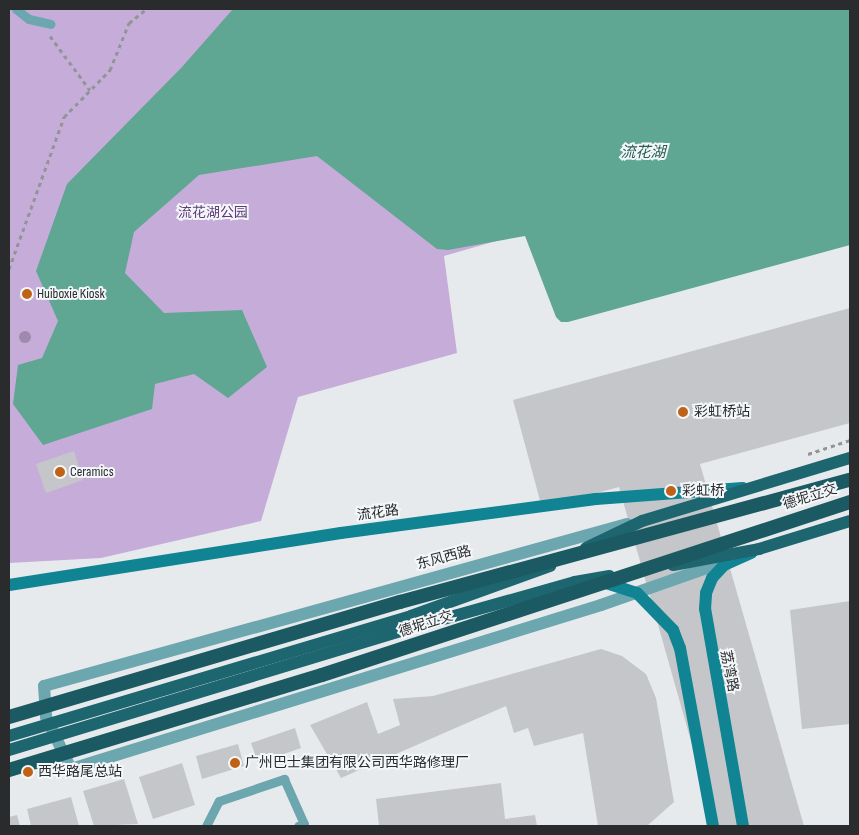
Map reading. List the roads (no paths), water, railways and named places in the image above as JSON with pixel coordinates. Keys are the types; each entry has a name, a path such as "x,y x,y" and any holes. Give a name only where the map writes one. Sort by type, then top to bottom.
{"highway":[{"name":"德坭立交","path":"9,717 400,602 850,480"},
{"name":"德坭立交","path":"9,770 322,675 850,502"}],"main road":[{"name":"东风西路","path":"642,520 850,458"},
{"name":"流花路","path":"9,585 341,533 586,500 753,487"},
{"path":"413,621 531,575 642,520"},
{"path":"413,621 575,582 759,549 850,521"},
{"name":"荔湾路","path":"743,826 706,630 706,593 712,578 724,564 759,549"},
{"path":"575,582 607,582 637,593 673,630 680,648 713,826"},
{"name":"德坭立交","path":"9,736 413,621"},
{"name":"德坭立交","path":"9,750 413,621"}],"street":[{"name":"东风西路","path":"637,593 71,769 46,717 44,686 642,520"},
{"path":"637,593 759,549"}],"lane":[{"path":"16,9 29,19 50,24"},
{"path":"206,826 219,801 284,779 304,824 298,826"}],"water":[{"name":"流花湖","path":"233,9 850,9 850,245 568,322 561,322 556,317 525,236 448,250 437,249 317,156 199,175 134,232 125,273 164,313 242,310 267,367 228,398 194,374 155,384 152,409 43,445 13,404 18,365 42,358 58,321 36,271 67,184 182,67"}],"place":[{"name":"Huiboxie Kiosk","path":"27,294"},
{"name":"彩虹桥站","path":"683,412"},
{"name":"Ceramics","path":"60,472"},
{"name":"彩虹桥","path":"671,491"},
{"name":"广州巴士集团有限公司西华路修理厂","path":"235,763"},
{"name":"西华路尾总站","path":"28,772"}],"park label":[{"name":"流花湖公园","path":"213,213"}]}
